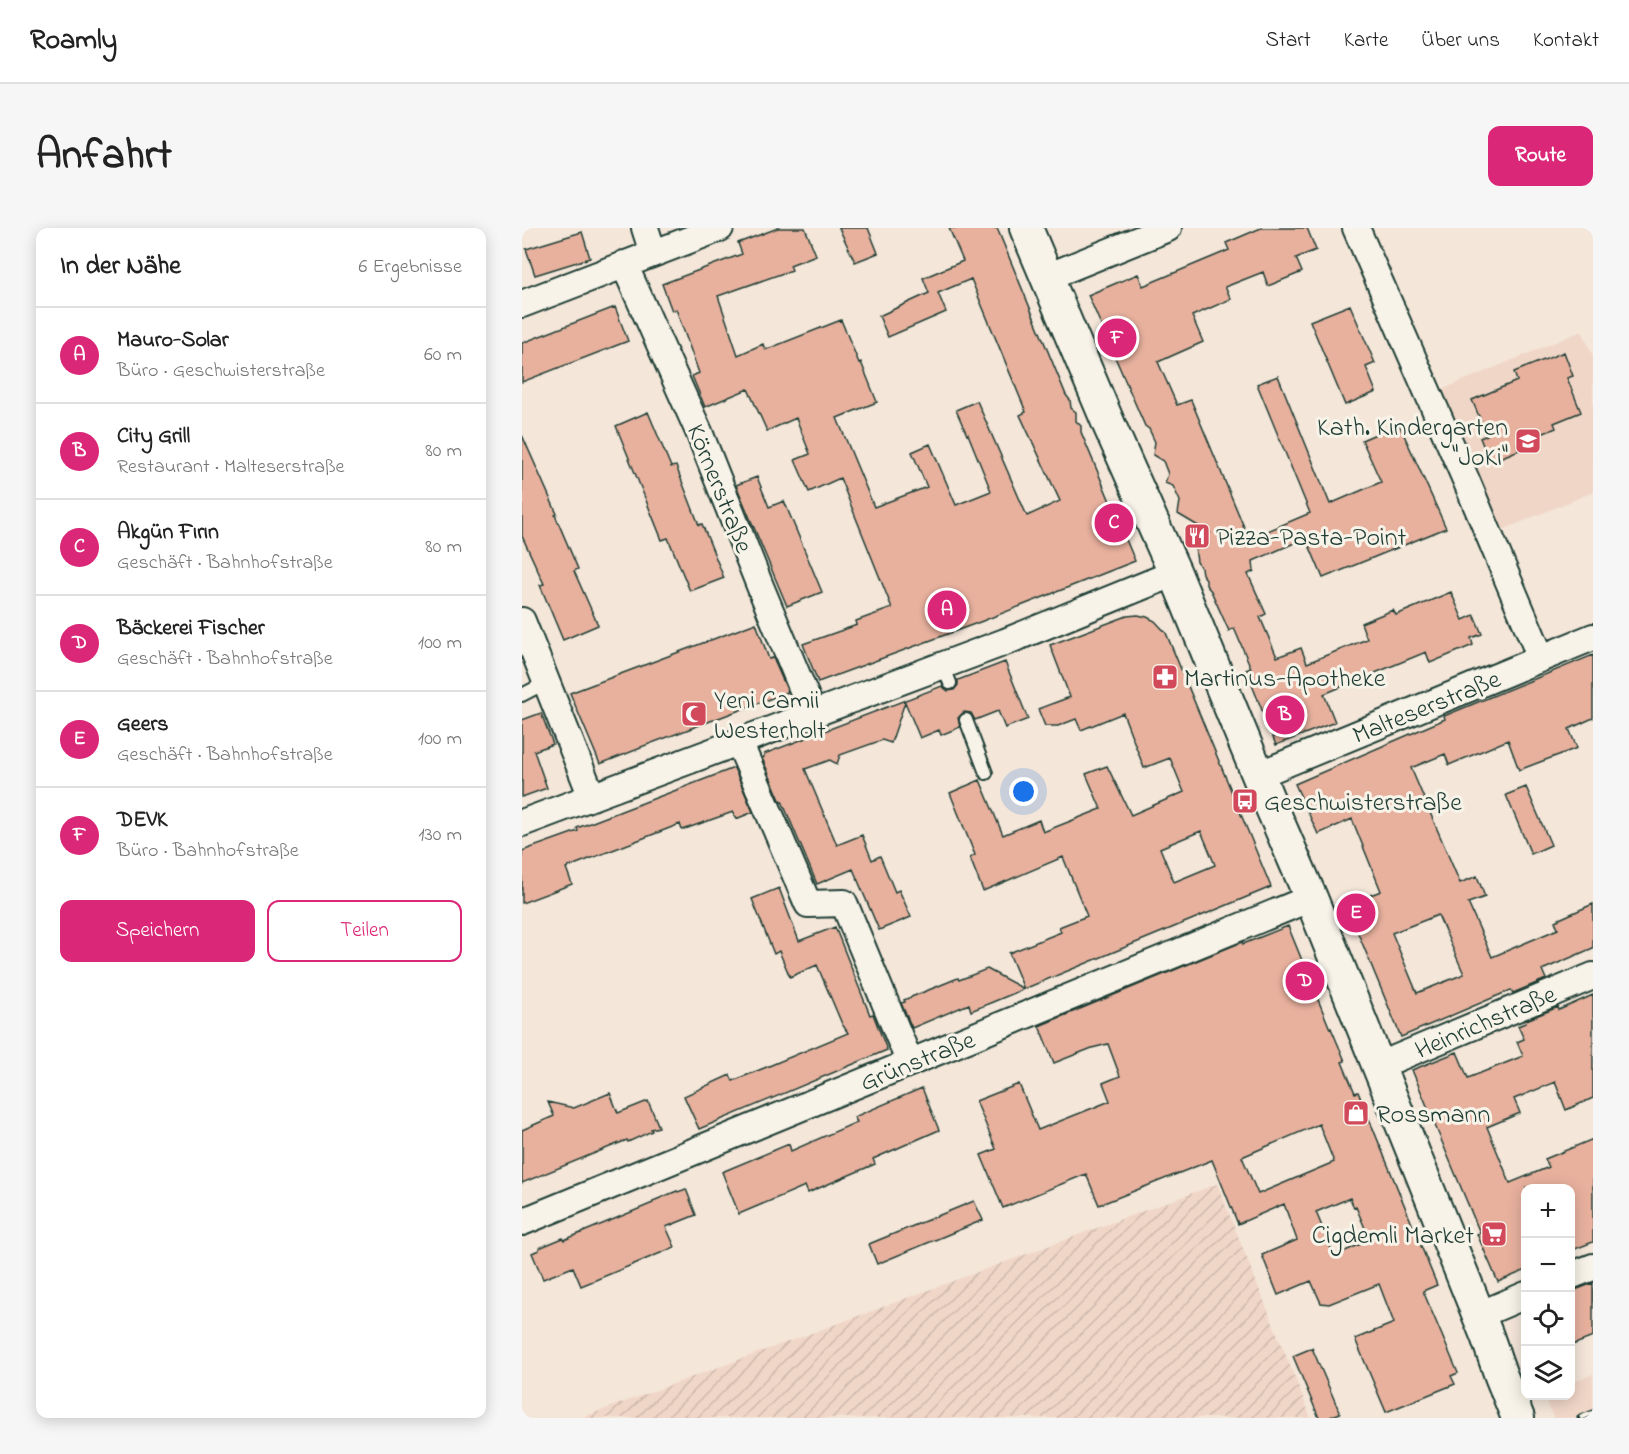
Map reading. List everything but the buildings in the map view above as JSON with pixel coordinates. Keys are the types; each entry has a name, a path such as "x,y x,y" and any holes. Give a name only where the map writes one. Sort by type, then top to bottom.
{"street":[{"path":"645,228 653,253"},
{"path":"522,304 720,228"},
{"path":"1026,228 1175,573 1311,898 1479,1315 1518,1418"},
{"path":"1047,277 1168,228"},
{"path":"1356,228 1467,480 1541,658"},
{"name":"Körnerstraße","path":"624,264 699,432 813,714"},
{"path":"522,823 813,714 946,674 1175,573"},
{"path":"522,621 592,797"},
{"name":"Malteserstraße","path":"1258,775 1593,637"},
{"path":"739,742 808,904 844,903 910,1063"},
{"name":"Grünstraße","path":"522,1222 1311,898"},
{"name":"Heinrichstraße","path":"1378,1066 1593,976"},
{"path":"1575,1274 1593,1267"},
{"path":"1479,1315 1521,1297"}],"lane":[{"path":"522,695 548,682"},
{"path":"966,720 986,773"}],"shaded area":[{"name":"Kath. Kindergarten \"JoKi\"","path":"1582,331 1593,356 1593,492 1500,531 1441,390"},
{"path":"1217,1184 1311,1418 581,1418"},
{"path":"1593,1374 1593,1418 1554,1418 1546,1400 1575,1400 1575,1381"}],"railway":[{"path":"1580,1418 1593,1413"}],"place":[{"name":"DEVK","path":"1117,338"},
{"name":"Kath. Kindergarten \"JoKi\"","path":"1528,441"},
{"name":"Akgün Fırın","path":"1114,523"},
{"name":"Pizza-Pasta-Point","path":"1197,536"},
{"name":"Mauro-Solar","path":"947,610"},
{"name":"Martinus-Apotheke","path":"1165,677"},
{"name":"Yeni Camii Westerholt","path":"694,714"},
{"name":"City Grill","path":"1285,715"},
{"name":"Geschwisterstraße","path":"1245,801"},
{"name":"Geers","path":"1356,913"},
{"name":"Bäckerei Fischer","path":"1305,981"},
{"name":"Rossmann","path":"1356,1113"},
{"name":"Cigdemli Market","path":"1494,1234"}]}
